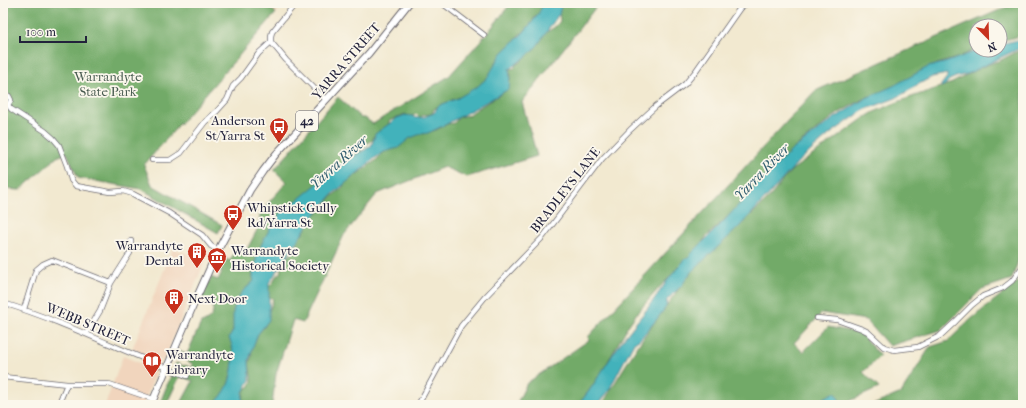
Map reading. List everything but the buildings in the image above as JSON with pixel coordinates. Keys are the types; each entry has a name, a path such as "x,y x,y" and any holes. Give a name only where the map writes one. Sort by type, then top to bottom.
{"main road":[{"name":"YARRA STREET","path":"152,402 218,250 250,190 276,154 369,52 409,3"}],"street":[{"path":"296,3 272,32 271,42 286,60 326,100"},
{"path":"442,3 484,34"},
{"name":"BRADLEYS LANE","path":"418,405 461,326 485,297 543,237 602,159 656,106 685,84 740,8 747,3"},
{"path":"152,160 170,160 181,153 205,122 227,100 233,86 241,78 259,53 271,42"},
{"path":"3,96 7,95 10,97 11,100 6,105 45,131 59,145 71,180 76,186 110,192 123,191 133,194 169,213 202,235 211,246 218,250"},
{"path":"86,334 100,311 111,282 130,253 131,241"},
{"path":"24,309 36,270 43,264 52,260 111,282"},
{"path":"817,318 837,320 862,329 868,332 884,347 894,350 918,347 940,336 983,296 1003,288 1012,281 1023,266"},
{"name":"WEBB STREET","path":"3,303 24,309 166,369 187,376"},
{"path":"3,377 67,384 109,384 152,402"},
{"path":"57,405 67,384"}],"shaded area":[{"path":"264,3 285,3 276,13"},
{"path":"173,248 205,261 164,360 161,361 132,349"},
{"path":"123,356 157,370 143,405 105,405"}],"green space":[{"name":"Warrandyte State Park","path":"3,3 264,3 276,13 144,165 152,185 222,225 218,233 141,189 78,178 67,153 57,157 20,190 3,189"},
{"path":"511,3 547,3 531,24 519,35 515,42 496,62 489,79 486,79 480,85 477,93 454,99 434,109 432,114 423,115 420,118 416,114 413,116 408,116 405,114 389,121 389,124 374,136 373,140 364,146 361,152 353,156 256,271 254,271 254,281 241,293 233,331 231,334 234,354 232,369 227,388 221,397 213,405 180,405 193,381 180,376 166,405 159,405 176,363 192,368 193,364 179,357 179,350 187,354 201,323 212,316 212,307 210,304 201,299 211,277 218,280 222,272 215,268 222,257 230,261 235,251 244,255 258,228 261,211 287,182 274,170 338,97 361,118 365,118 373,124 449,76 489,31"},
{"path":"562,3 599,3 522,102 537,156 467,177 444,167 377,194 344,235 303,323 293,320 276,374 272,405 242,405 244,391 252,382 249,363 252,355 252,340 265,326 273,299 268,296 268,287 280,273 281,267 285,260 295,249 298,243 298,238 302,235 310,221 310,217 320,211 345,183 375,161 383,153 415,135 436,130 447,124 454,123 459,117 469,115 505,91 509,84 511,74 509,73 508,69 513,69 516,64 521,62 524,54 541,36 556,26 560,21 559,12"},
{"path":"1012,3 1023,3 1023,34 1008,39 1008,18 981,18 1011,5"},
{"path":"968,24 968,53 937,64 906,82 863,99 842,111 799,144 781,160 735,210 706,237 698,248 637,313 602,372 579,405 516,405 527,383 589,340 588,337 815,91"},
{"path":"1023,50 1023,247 1012,279 982,289 941,330 889,346 866,320 822,313 794,343 803,352 828,327 860,333 880,356 863,372 879,388 841,405 602,405 643,338 693,269 765,202 792,170 874,112 900,101 952,83 981,67 1008,58 1008,56"},
{"path":"1023,277 1023,405 873,405 901,393 930,347 948,341 970,320"}],"water":[{"path":"544,3 562,3 559,14 537,46 527,56 509,69 509,89 445,125 428,133 410,138 398,148 384,152 334,193 316,213 269,283 269,320 258,334 254,344 249,360 250,380 243,392 242,405 213,405 224,392 231,376 233,355 229,338 233,331 233,312 235,305 241,293 254,281 253,273 256,270 256,259 262,243 280,214 343,163 371,146 375,134 397,118 405,115 416,118 424,117 434,113 440,105 458,98 478,86 487,78 502,53 524,32 537,16"},
{"path":"1023,39 1023,48 1008,54 1008,42"},
{"path":"968,54 968,58 1000,58 967,74 949,80 941,87 947,77 947,74 932,77 896,98 864,110 830,134 798,162 738,228 691,272 682,285 667,300 666,307 657,319 640,339 633,344 608,392 598,405 578,405 589,391 623,339 679,266 791,151 833,119 866,98 893,86 928,67"},
{"path":"833,393 836,393 839,402 836,405 823,405 821,401"}],"place":[{"name":"Anderson St/Yarra St","path":"279,144"},
{"name":"Whipstick Gully Rd/Yarra St","path":"233,231"},
{"name":"Warrandyte Dental","path":"197,269"},
{"name":"Warrandyte Historical Society","path":"217,274"},
{"name":"Next Door","path":"174,315"},
{"name":"Warrandyte Library","path":"152,378"}],"water label":[{"name":"Yarra River","path":"339,162"},
{"name":"Yarra River","path":"762,172"}]}
